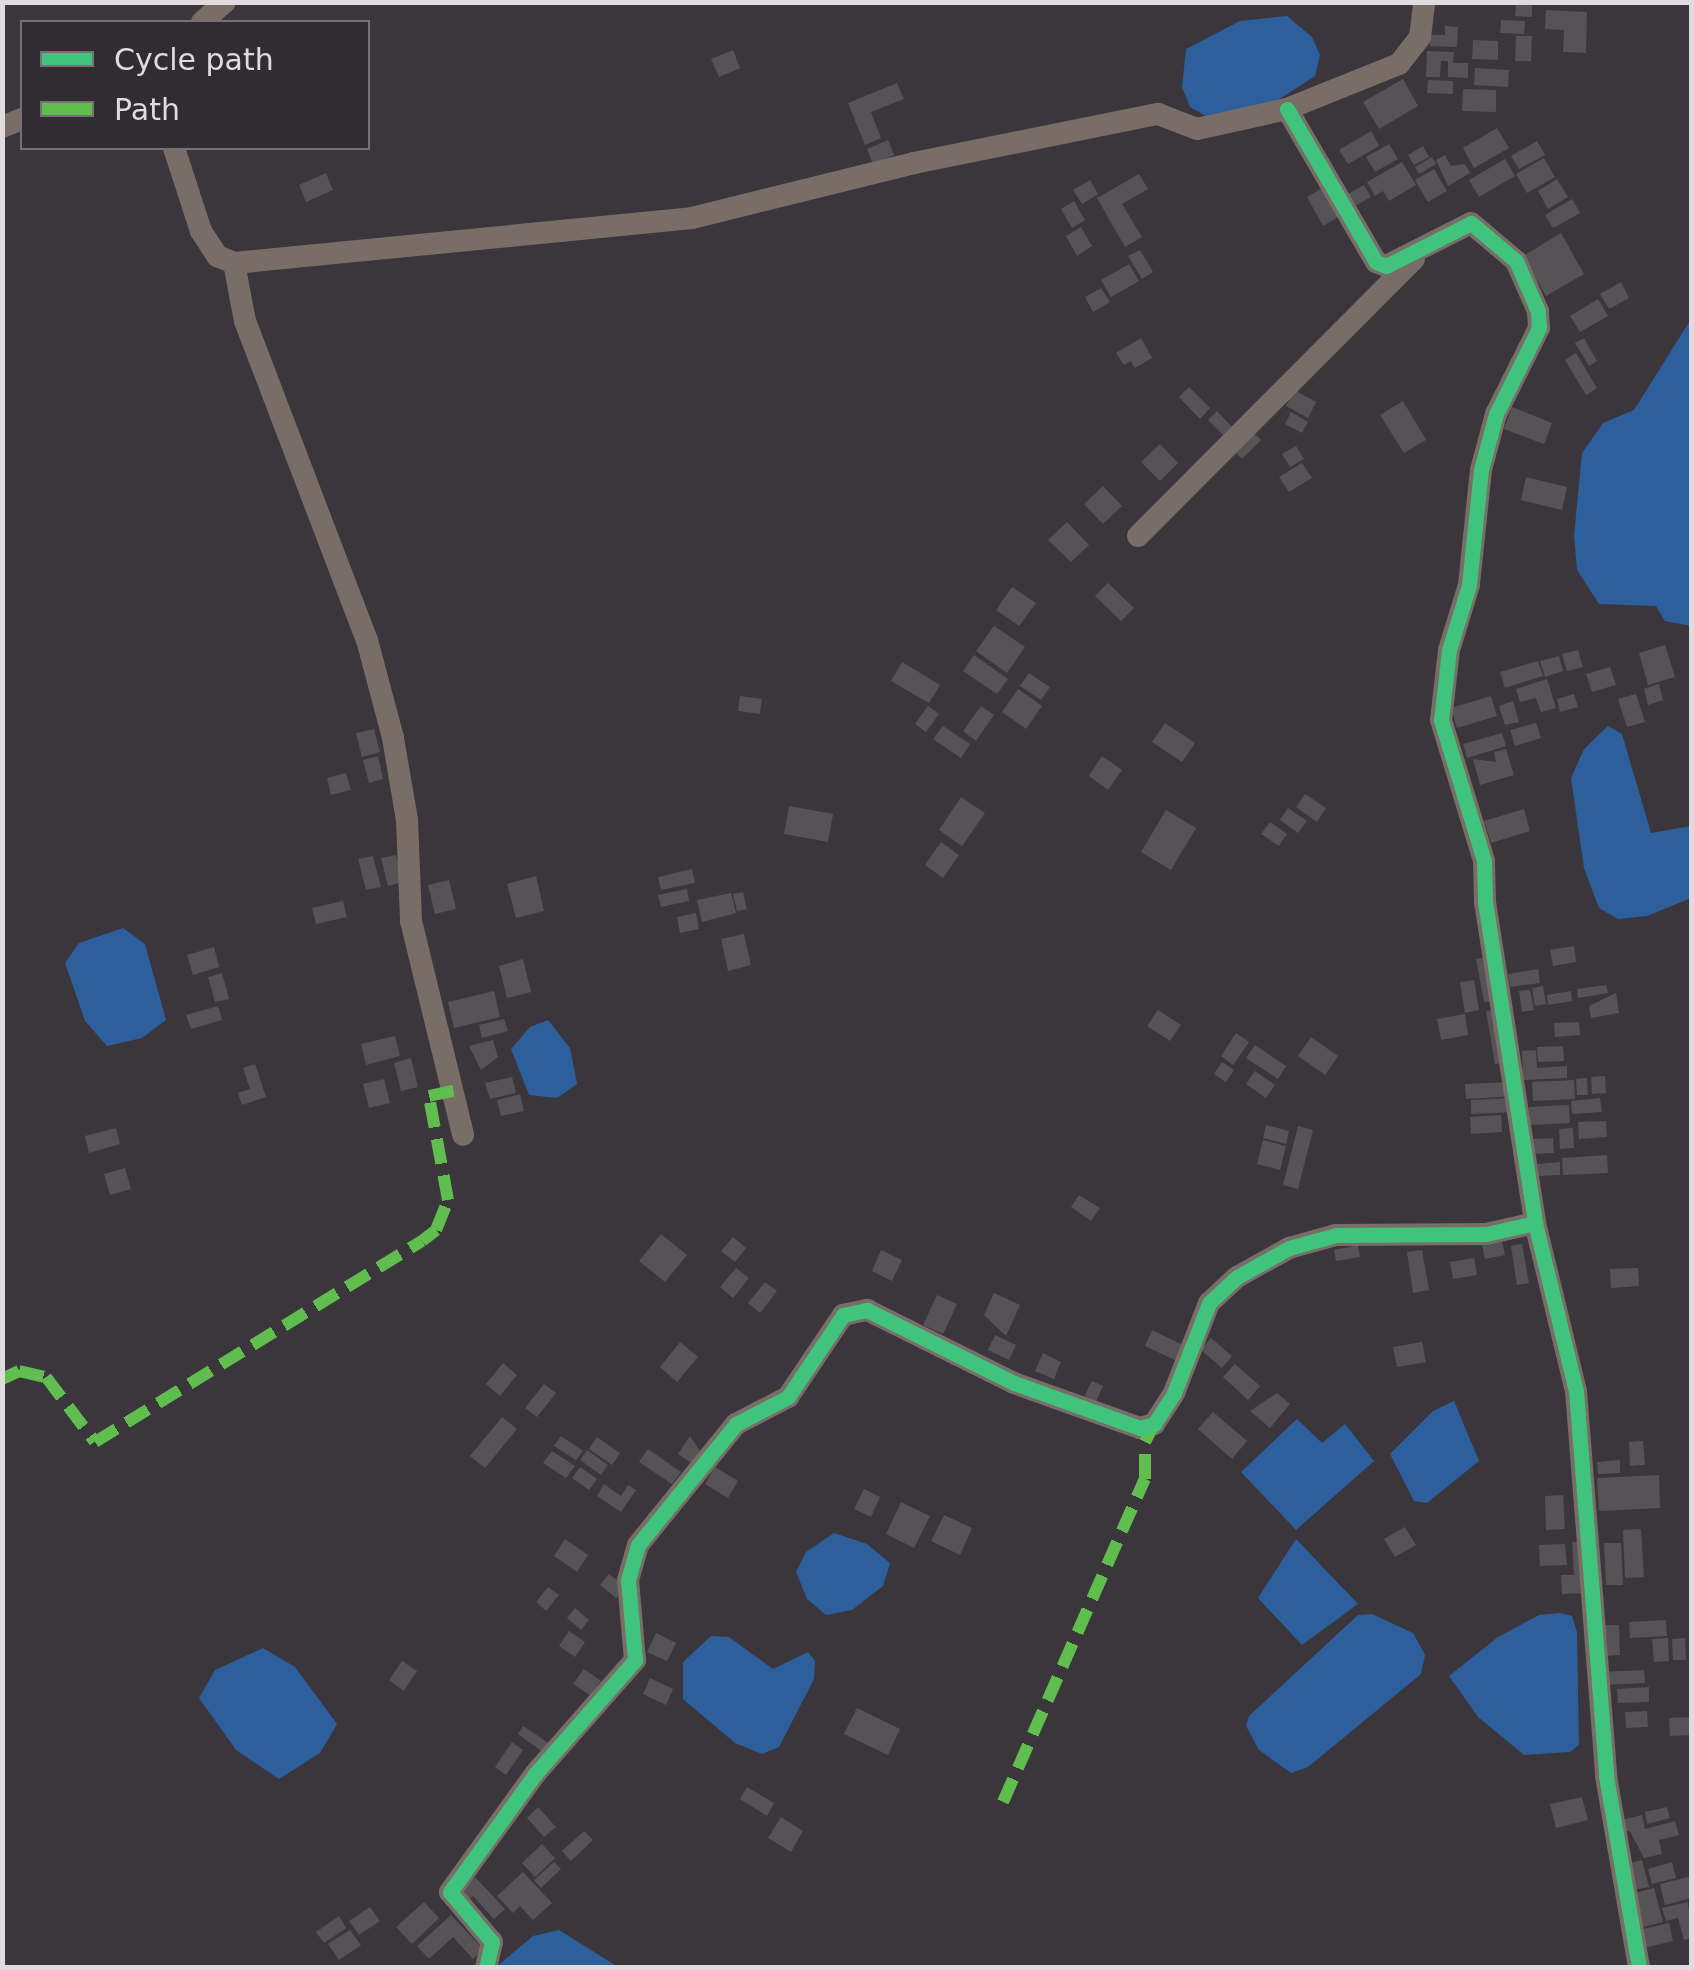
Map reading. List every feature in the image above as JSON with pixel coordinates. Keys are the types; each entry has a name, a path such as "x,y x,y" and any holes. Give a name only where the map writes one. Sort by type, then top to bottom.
{"street":[{"path":"204,20 225,2"},
{"path":"175,150 201,231 217,256 234,263 692,218 914,163 1158,114 1197,129 1287,109 1400,64 1420,36 1424,2"},
{"path":"1287,109 1376,262 1386,266 1458,226 1484,228 1516,261 1538,312 1539,328 1496,414 1481,470 1469,585 1441,695 1446,748 1484,860 1485,902 1535,1223 1576,1391 1606,1776 1639,1968"},
{"path":"1138,536 1427,246"},
{"path":"234,263 245,321 367,640 394,738 407,820 412,921 462,1135"},
{"path":"486,1968 492,1942 450,1892 535,1774 635,1660 628,1580 638,1545 736,1424 788,1397 843,1315 867,1310 1014,1382 1140,1428 1154,1424 1174,1393 1209,1303 1236,1276 1290,1248 1336,1235 1486,1234 1535,1223"}],"water":[{"path":"1287,16 1312,37 1320,55 1315,76 1275,102 1206,116 1190,107 1182,87 1186,49 1240,21"},
{"path":"1691,319 1691,626 1665,621 1656,606 1599,604 1577,570 1574,536 1582,453 1603,423 1634,410"},
{"path":"1608,726 1622,734 1651,833 1691,826 1691,898 1647,916 1618,919 1599,908 1584,868 1571,778 1584,749"},
{"path":"123,928 145,944 166,1020 142,1038 107,1046 85,1021 65,963 79,943"},
{"path":"548,1020 570,1048 577,1084 557,1098 529,1095 511,1049 530,1027"},
{"path":"1454,1401 1479,1461 1427,1503 1414,1501 1390,1454 1433,1411"},
{"path":"1297,1419 1322,1443 1345,1424 1374,1461 1296,1530 1241,1472"},
{"path":"834,1533 867,1544 890,1563 883,1586 852,1610 826,1615 807,1599 796,1572 806,1552"},
{"path":"1296,1539 1358,1604 1302,1645 1258,1598"},
{"path":"1372,1614 1413,1633 1425,1655 1421,1674 1308,1767 1291,1773 1259,1750 1246,1726 1249,1716 1358,1615"},
{"path":"1539,1615 1572,1616 1577,1632 1579,1745 1570,1752 1524,1755 1478,1717 1449,1676 1498,1637"},
{"path":"711,1636 729,1637 773,1669 808,1652 815,1661 814,1679 779,1747 762,1754 735,1743 683,1699 683,1662"},
{"path":"263,1648 295,1667 337,1724 320,1753 279,1779 236,1750 199,1698 215,1670"},
{"path":"559,1930 618,1967 495,1968 533,1936"}],"building":[{"path":"1516,2 1532,2 1532,17 1515,16"},
{"path":"1546,10 1587,12 1586,53 1563,52 1564,30 1545,29"},
{"path":"1501,20 1525,21 1524,34 1500,33"},
{"path":"1445,26 1458,27 1457,47 1430,46 1430,35 1445,35"},
{"path":"1516,36 1532,36 1531,61 1515,61"},
{"path":"1473,40 1498,41 1498,60 1472,59"},
{"path":"733,50 740,68 719,77 711,59"},
{"path":"1427,51 1454,52 1453,63 1468,63 1468,78 1448,77 1448,61 1441,61 1440,77 1426,77"},
{"path":"1475,68 1509,70 1508,87 1474,85"},
{"path":"1403,79 1418,106 1379,129 1363,102"},
{"path":"1428,80 1453,81 1453,94 1427,93"},
{"path":"897,83 904,99 871,112 881,138 865,145 848,103"},
{"path":"1463,89 1496,90 1496,112 1462,111"},
{"path":"1497,128 1509,148 1474,168 1463,148"},
{"path":"1371,131 1379,146 1348,164 1339,150"},
{"path":"888,140 894,155 873,164 867,149"},
{"path":"1537,141 1545,155 1519,169 1511,156"},
{"path":"1389,144 1398,159 1375,172 1366,157"},
{"path":"1423,146 1429,157 1414,165 1408,155"},
{"path":"1445,155 1451,166 1465,164 1470,173 1448,186 1436,160"},
{"path":"1432,157 1436,164 1419,174 1415,167"},
{"path":"1544,158 1555,177 1527,193 1516,174"},
{"path":"1505,159 1515,176 1479,197 1469,180"},
{"path":"1402,162 1416,185 1389,201 1383,191 1375,196 1367,182"},
{"path":"1434,169 1447,191 1428,202 1415,180"},
{"path":"326,173 333,190 306,202 299,185"},
{"path":"1139,174 1148,189 1122,204 1142,237 1125,247 1097,198"},
{"path":"1557,179 1568,197 1548,209 1538,191"},
{"path":"1090,180 1098,194 1082,204 1073,190"},
{"path":"1364,185 1371,197 1350,209 1343,197"},
{"path":"1324,187 1341,215 1323,226 1307,197"},
{"path":"1572,199 1580,213 1553,228 1545,215"},
{"path":"1074,201 1085,220 1072,228 1061,209"},
{"path":"1081,227 1092,246 1077,256 1066,236"},
{"path":"1561,233 1584,274 1546,296 1523,256"},
{"path":"1140,250 1153,272 1142,279 1128,256"},
{"path":"1129,264 1139,281 1111,297 1101,280"},
{"path":"1621,282 1629,298 1609,309 1600,294"},
{"path":"1101,288 1110,302 1093,312 1085,297"},
{"path":"1598,299 1608,316 1580,332 1570,316"},
{"path":"1141,338 1152,358 1135,368 1131,361 1124,365 1116,353"},
{"path":"1584,338 1597,361 1589,366 1575,343"},
{"path":"1576,353 1597,388 1586,395 1565,360"},
{"path":"1189,387 1210,408 1200,419 1179,397"},
{"path":"1294,390 1316,402 1308,418 1286,406"},
{"path":"1403,401 1426,440 1404,453 1380,415"},
{"path":"1512,407 1552,423 1544,444 1504,429"},
{"path":"1217,411 1233,428 1224,436 1208,420"},
{"path":"1291,412 1308,422 1302,433 1285,424"},
{"path":"1249,428 1261,440 1242,459 1231,447"},
{"path":"1160,444 1178,463 1160,481 1141,462"},
{"path":"1296,446 1304,459 1290,467 1282,454"},
{"path":"1302,463 1312,478 1289,492 1279,477"},
{"path":"1526,477 1567,487 1562,510 1521,500"},
{"path":"1103,486 1122,506 1103,524 1084,504"},
{"path":"1067,522 1089,545 1071,562 1048,540"},
{"path":"1108,583 1134,608 1121,621 1095,596"},
{"path":"1012,587 1036,603 1019,626 996,610"},
{"path":"994,626 1025,647 1007,673 976,651"},
{"path":"1665,645 1675,677 1648,685 1639,653"},
{"path":"1578,650 1583,667 1567,671 1562,654"},
{"path":"974,655 1008,679 997,694 963,671"},
{"path":"1559,656 1563,671 1545,677 1540,661"},
{"path":"1538,661 1543,676 1505,688 1500,672"},
{"path":"902,662 940,685 929,703 891,681"},
{"path":"1610,667 1616,685 1592,692 1586,674"},
{"path":"1029,673 1050,687 1041,700 1020,686"},
{"path":"1547,679 1556,708 1541,712 1536,698 1520,702 1516,689"},
{"path":"1659,684 1663,700 1648,705 1644,689"},
{"path":"1018,689 1042,706 1026,729 1002,712"},
{"path":"1574,694 1578,707 1560,712 1557,699"},
{"path":"1636,694 1645,722 1627,727 1618,699"},
{"path":"740,696 762,699 760,714 738,711"},
{"path":"1491,696 1497,716 1457,728 1451,708"},
{"path":"1513,701 1519,722 1505,725 1499,706"},
{"path":"928,706 939,714 926,732 915,724"},
{"path":"981,706 994,715 976,741 963,731"},
{"path":"1165,723 1195,743 1182,762 1152,742"},
{"path":"1536,723 1541,738 1515,746 1510,730"},
{"path":"943,726 970,744 961,758 933,739"},
{"path":"374,729 380,752 362,757 356,733"},
{"path":"1502,733 1506,746 1467,758 1463,744"},
{"path":"1506,749 1514,775 1480,785 1473,759 1496,762 1494,752"},
{"path":"378,756 383,779 369,783 363,760"},
{"path":"1102,756 1122,770 1108,790 1089,776"},
{"path":"346,773 351,790 331,795 327,778"},
{"path":"1305,794 1326,808 1317,822 1296,807"},
{"path":"961,797 985,813 962,846 939,830"},
{"path":"789,806 833,814 828,842 784,834"},
{"path":"1288,808 1307,821 1298,833 1280,820"},
{"path":"1524,809 1530,831 1491,843 1484,821"},
{"path":"1166,810 1196,828 1171,870 1141,852"},
{"path":"1270,822 1287,834 1279,846 1261,834"},
{"path":"941,842 959,855 943,878 925,865"},
{"path":"396,855 403,882 388,886 381,858"},
{"path":"373,856 381,887 366,890 358,859"},
{"path":"692,869 695,883 661,890 658,877"},
{"path":"536,876 544,911 516,918 507,884"},
{"path":"449,880 456,909 435,914 428,885"},
{"path":"687,889 689,901 661,907 658,895"},
{"path":"743,892 747,909 737,911 733,894"},
{"path":"731,893 736,913 702,922 697,900"},
{"path":"343,901 347,917 316,924 312,908"},
{"path":"696,913 699,929 680,933 677,917"},
{"path":"744,934 751,965 728,971 721,939"},
{"path":"1574,946 1576,962 1553,966 1550,950"},
{"path":"214,947 219,967 193,975 187,955"},
{"path":"1490,956 1498,1000 1484,1002 1476,959"},
{"path":"523,959 531,992 507,998 499,966"},
{"path":"1538,969 1540,983 1510,987 1508,974"},
{"path":"222,973 229,999 215,1002 208,977"},
{"path":"1474,980 1479,1010 1465,1013 1460,982"},
{"path":"1606,985 1608,993 1578,998 1577,989"},
{"path":"1543,986 1546,1004 1535,1006 1532,988"},
{"path":"1530,990 1534,1010 1522,1012 1519,991"},
{"path":"494,991 500,1017 454,1028 448,1002"},
{"path":"1571,991 1572,1001 1548,1005 1547,995"},
{"path":"1616,993 1619,1013 1591,1018 1589,1006"},
{"path":"218,1006 222,1020 191,1029 186,1015"},
{"path":"1500,1009 1509,1062 1495,1064 1486,1011"},
{"path":"1158,1010 1181,1025 1170,1041 1147,1026"},
{"path":"1465,1014 1468,1035 1441,1040 1437,1019"},
{"path":"504,1019 508,1031 482,1038 479,1025"},
{"path":"1579,1022 1580,1035 1555,1037 1554,1023"},
{"path":"1236,1033 1249,1042 1233,1065 1221,1056"},
{"path":"395,1036 400,1056 366,1065 361,1044"},
{"path":"1311,1037 1338,1056 1325,1075 1298,1056"},
{"path":"493,1040 498,1057 481,1070 469,1046"},
{"path":"1255,1045 1286,1066 1278,1079 1246,1058"},
{"path":"1563,1046 1564,1061 1538,1062 1537,1047"},
{"path":"1536,1050 1537,1068 1567,1066 1567,1078 1523,1080 1522,1051"},
{"path":"411,1058 418,1087 401,1091 394,1063"},
{"path":"1222,1062 1234,1070 1226,1082 1214,1074"},
{"path":"255,1064 266,1097 242,1105 238,1093 250,1089 243,1068"},
{"path":"1255,1071 1275,1085 1266,1098 1246,1084"},
{"path":"1605,1076 1606,1093 1592,1094 1591,1077"},
{"path":"512,1077 516,1093 490,1099 485,1083"},
{"path":"1587,1078 1588,1095 1577,1095 1576,1079"},
{"path":"384,1079 390,1103 369,1108 363,1084"},
{"path":"1574,1080 1575,1099 1533,1101 1532,1082"},
{"path":"1512,1082 1513,1096 1466,1099 1465,1084"},
{"path":"520,1094 524,1111 501,1116 497,1100"},
{"path":"1515,1098 1515,1112 1471,1114 1471,1100"},
{"path":"1600,1098 1602,1112 1572,1114 1571,1101"},
{"path":"1569,1105 1570,1123 1530,1125 1529,1107"},
{"path":"1501,1115 1502,1132 1471,1134 1470,1117"},
{"path":"1606,1121 1607,1137 1579,1139 1578,1122"},
{"path":"1266,1125 1289,1131 1286,1144 1263,1138"},
{"path":"1298,1126 1313,1130 1298,1189 1283,1185"},
{"path":"116,1128 120,1144 89,1153 85,1136"},
{"path":"1573,1128 1574,1148 1560,1149 1559,1129"},
{"path":"1553,1138 1554,1153 1533,1154 1532,1139"},
{"path":"1263,1140 1286,1146 1280,1170 1257,1164"},
{"path":"1607,1155 1608,1173 1563,1175 1562,1158"},
{"path":"1560,1162 1560,1175 1538,1176 1537,1164"},
{"path":"125,1168 131,1189 110,1195 104,1174"},
{"path":"1079,1195 1100,1208 1091,1221 1071,1207"},
{"path":"661,1234 687,1255 665,1282 639,1261"},
{"path":"733,1237 746,1248 735,1262 721,1251"},
{"path":"1502,1241 1505,1255 1485,1259 1482,1244"},
{"path":"1522,1244 1529,1283 1517,1285 1511,1246"},
{"path":"1358,1245 1360,1257 1336,1261 1334,1250"},
{"path":"881,1250 902,1260 892,1281 872,1271"},
{"path":"1422,1250 1429,1290 1413,1293 1407,1252"},
{"path":"1474,1258 1477,1275 1453,1279 1450,1262"},
{"path":"736,1268 749,1278 733,1298 720,1287"},
{"path":"1638,1268 1639,1286 1611,1288 1610,1269"},
{"path":"765,1282 777,1291 760,1313 748,1303"},
{"path":"994,1293 1020,1305 1006,1336 984,1315"},
{"path":"937,1295 957,1304 943,1334 923,1325"},
{"path":"1152,1330 1185,1346 1177,1361 1145,1346"},
{"path":"995,1335 1016,1345 1009,1360 988,1350"},
{"path":"1211,1338 1232,1356 1222,1368 1201,1350"},
{"path":"680,1342 698,1357 677,1382 660,1367"},
{"path":"1422,1342 1426,1362 1397,1367 1393,1347"},
{"path":"1043,1353 1061,1362 1054,1379 1035,1371"},
{"path":"503,1363 517,1375 500,1396 486,1384"},
{"path":"1235,1364 1260,1386 1248,1400 1223,1377"},
{"path":"1092,1381 1103,1386 1094,1406 1082,1401"},
{"path":"544,1384 556,1393 537,1417 525,1408"},
{"path":"1277,1393 1290,1404 1270,1428 1250,1411"},
{"path":"1213,1412 1247,1441 1232,1459 1198,1429"},
{"path":"502,1417 517,1429 485,1468 470,1456"},
{"path":"561,1436 583,1451 576,1460 554,1446"},
{"path":"690,1436 704,1457 697,1467 678,1454"},
{"path":"597,1437 620,1453 612,1465 589,1449"},
{"path":"1643,1441 1645,1465 1630,1466 1629,1442"},
{"path":"648,1449 681,1472 672,1484 639,1462"},
{"path":"587,1450 608,1465 601,1475 580,1460"},
{"path":"552,1451 575,1466 566,1478 543,1463"},
{"path":"1620,1460 1620,1473 1598,1474 1597,1462"},
{"path":"580,1467 597,1479 589,1490 572,1478"},
{"path":"715,1467 738,1481 728,1498 705,1484"},
{"path":"1659,1475 1660,1508 1599,1511 1597,1478"},
{"path":"604,1484 621,1496 628,1485 636,1490 621,1512 597,1496"},
{"path":"864,1489 880,1497 871,1517 854,1509"},
{"path":"1563,1495 1565,1529 1546,1530 1545,1496"},
{"path":"901,1502 930,1516 914,1548 886,1534"},
{"path":"944,1515 972,1528 960,1555 931,1541"},
{"path":"1405,1527 1416,1545 1395,1557 1384,1539"},
{"path":"1641,1529 1644,1577 1625,1578 1623,1530"},
{"path":"565,1539 588,1555 577,1572 554,1556"},
{"path":"1586,1541 1588,1593 1562,1594 1561,1575 1574,1575 1572,1542"},
{"path":"1604,1543 1621,1543 1623,1585 1606,1585"},
{"path":"1565,1544 1567,1565 1540,1566 1539,1545"},
{"path":"609,1574 626,1587 616,1598 600,1585"},
{"path":"548,1587 559,1595 546,1611 536,1602"},
{"path":"575,1608 589,1620 581,1630 567,1618"},
{"path":"1666,1620 1667,1636 1630,1638 1629,1622"},
{"path":"1603,1625 1619,1625 1620,1655 1605,1656"},
{"path":"569,1631 585,1642 575,1657 559,1646"},
{"path":"656,1633 676,1643 667,1661 647,1652"},
{"path":"1668,1638 1669,1661 1654,1662 1652,1639"},
{"path":"1685,1638 1686,1660 1673,1660 1672,1639"},
{"path":"402,1661 417,1671 404,1691 389,1680"},
{"path":"584,1669 601,1681 591,1696 573,1684"},
{"path":"1644,1670 1645,1683 1602,1685 1601,1672"},
{"path":"650,1678 673,1689 666,1705 643,1694"},
{"path":"1649,1687 1649,1702 1618,1703 1617,1689"},
{"path":"857,1708 900,1729 888,1755 844,1734"},
{"path":"1647,1711 1648,1727 1626,1728 1625,1712"},
{"path":"1692,1717 1692,1735 1670,1736 1669,1718"},
{"path":"523,1726 550,1744 544,1753 518,1734"},
{"path":"512,1742 523,1750 506,1775 495,1767"},
{"path":"747,1787 774,1803 767,1816 740,1799"},
{"path":"1582,1797 1588,1820 1556,1828 1550,1804"},
{"path":"538,1807 556,1827 544,1837 527,1818"},
{"path":"1667,1807 1670,1818 1647,1824 1645,1812"},
{"path":"1642,1815 1645,1829 1675,1821 1679,1835 1659,1840 1662,1854 1644,1858 1630,1831 1625,1832 1622,1820"},
{"path":"781,1817 803,1831 791,1852 768,1838"},
{"path":"584,1831 593,1840 571,1861 562,1851"},
{"path":"542,1844 555,1858 535,1877 522,1863"},
{"path":"1642,1860 1649,1887 1633,1890 1626,1864"},
{"path":"554,1862 561,1869 541,1888 534,1880"},
{"path":"1672,1862 1676,1878 1652,1884 1648,1869"},
{"path":"523,1872 552,1903 533,1920 520,1906 513,1913 497,1896"},
{"path":"1692,1876 1692,1898 1665,1905 1660,1884"},
{"path":"475,1877 505,1909 494,1919 473,1896 466,1902 458,1893"},
{"path":"1654,1888 1663,1922 1643,1927 1635,1893"},
{"path":"424,1902 439,1918 412,1944 396,1927"},
{"path":"1688,1902 1692,1938 1684,1940 1678,1918 1666,1921 1662,1908"},
{"path":"370,1907 380,1921 359,1935 349,1921"},
{"path":"451,1915 484,1950 473,1959 453,1937 429,1959 417,1946"},
{"path":"339,1916 346,1928 324,1943 316,1932"},
{"path":"1669,1923 1673,1941 1644,1948 1639,1930"},
{"path":"350,1930 361,1945 339,1960 328,1944"}],"marked path":[{"path":"2,1379 19,1371 46,1377 95,1442 422,1241 436,1230 448,1200 429,1096 457,1090"},
{"path":"1003,1802 1145,1479 1145,1442 1154,1424"}],"cycle path":[{"path":"1287,109 1376,262 1386,266 1471,223 1516,261 1538,311 1539,328 1496,414 1481,470 1469,585 1449,650 1441,720 1484,861 1485,902 1535,1223 1576,1391 1606,1776 1639,1968"},
{"path":"486,1968 492,1942 450,1892 535,1774 635,1660 628,1580 638,1545 736,1424 788,1397 843,1315 867,1310 1014,1383 1140,1428 1154,1424 1174,1393 1209,1303 1237,1277 1289,1248 1336,1235 1486,1234 1535,1223"}]}
